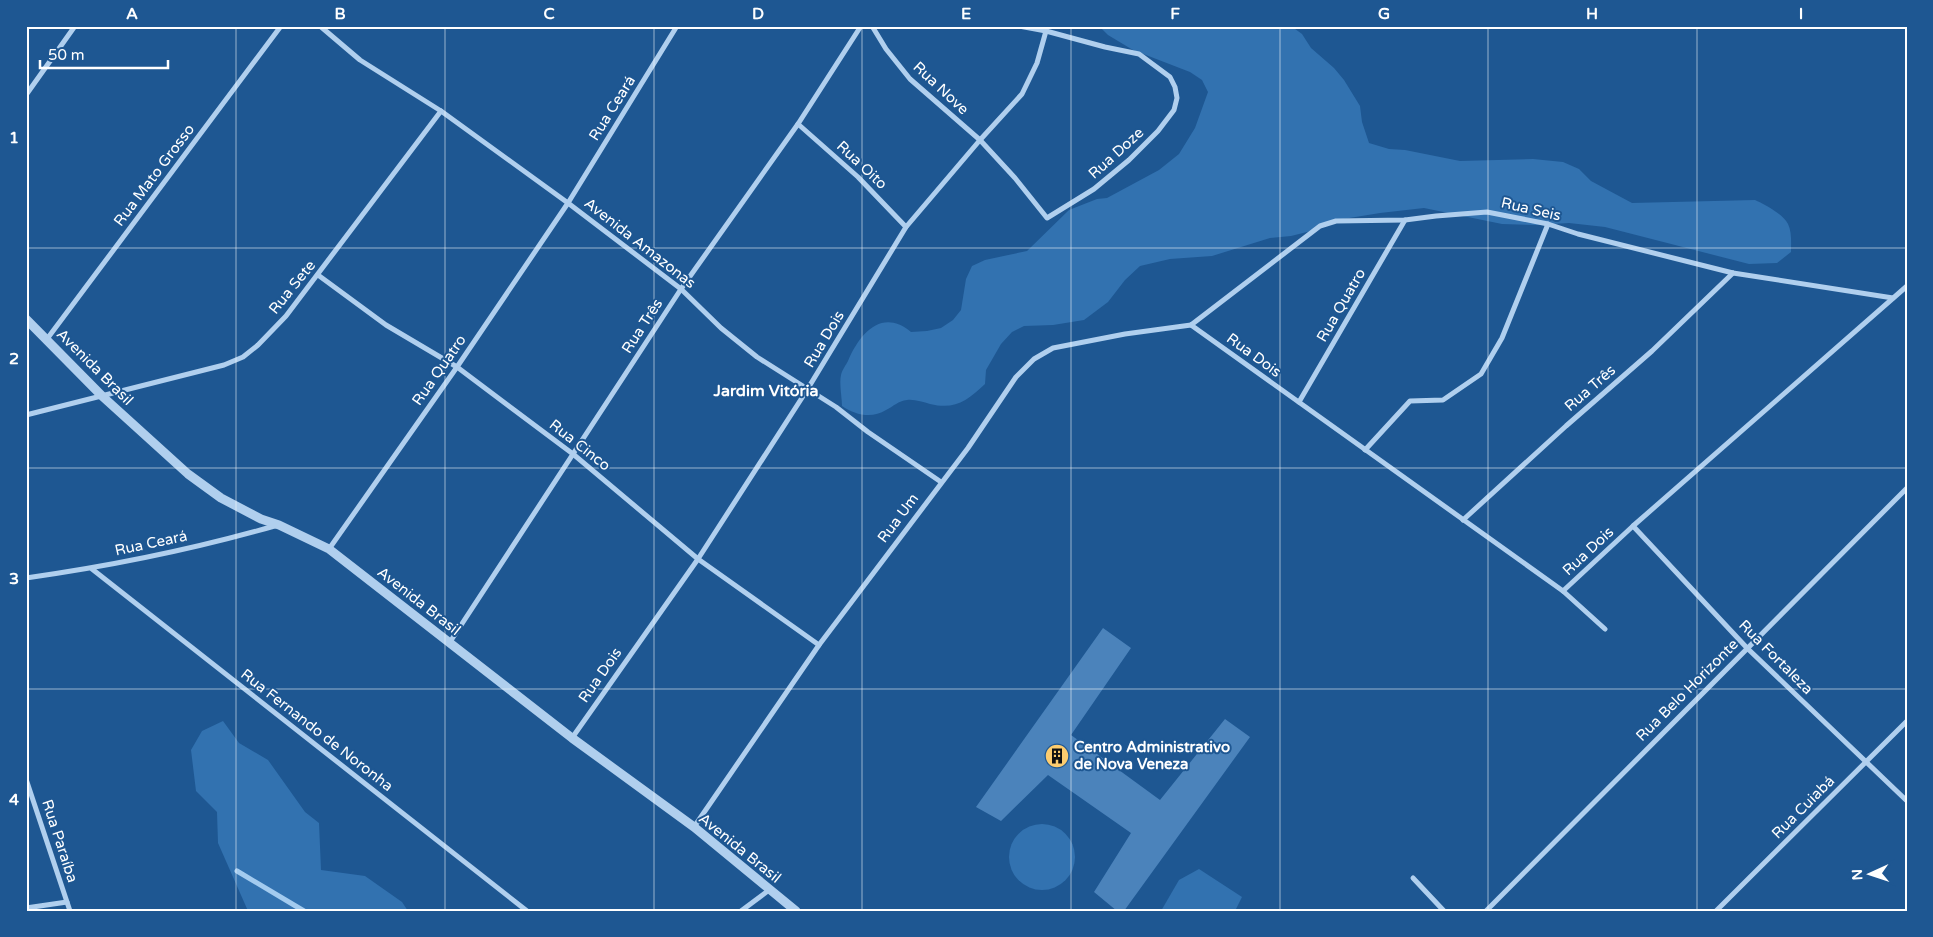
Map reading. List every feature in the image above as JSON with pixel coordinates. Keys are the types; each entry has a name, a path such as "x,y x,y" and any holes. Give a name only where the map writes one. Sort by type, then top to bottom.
{"street":[{"path":"26,95 75,26"},
{"name":"Rua Mato Grosso","path":"47,338 281,26"},
{"name":"Avenida Amazonas","path":"320,26 360,60 441,111 568,203 681,289 721,328 756,357 836,407 868,432 941,482"},
{"name":"Rua Ceará","path":"568,203 677,26"},
{"name":"Rua Três","path":"450,642 681,289 798,124 861,26"},
{"name":"Rua Nove","path":"872,26 886,49 910,79 980,140 1015,178 1047,218"},
{"path":"1019,26 1046,31"},
{"name":"Rua Dois","path":"572,738 698,559 807,390 906,227 1022,94 1037,63 1046,31"},
{"name":"Rua Doze","path":"1046,31 1138,54 1170,77 1175,87 1177,98 1174,110 1158,131 1128,160 1094,190 1047,218"},
{"name":"Rua Sete","path":"26,415 224,365 244,357 286,316 441,111"},
{"name":"Rua Oito","path":"798,124 858,177 906,227"},
{"name":"Rua Quatro","path":"329,549 457,368 568,203"},
{"name":"Rua Seis","path":"1191,325 1320,226 1336,221 1406,220 1488,212 1548,224 1578,234 1732,273 1893,298"},
{"name":"Rua Quatro","path":"1299,402 1406,220"},
{"path":"1365,450 1410,401 1443,400 1481,374 1502,338 1548,224"},
{"name":"Rua Três","path":"1462,520 1652,351 1732,273"},
{"name":"Rua Cinco","path":"318,275 386,325 457,368 573,454 698,559 819,645"},
{"name":"Rua Dois","path":"1191,325 1563,592 1633,526 1907,286"},
{"name":"Avenida Brasil","path":"26,319 47,338 102,396 188,474 221,498 261,519 279,525 329,549 572,738 694,827 796,911"},
{"name":"Rua Um","path":"694,827 819,645 968,448 1016,377 1034,359 1053,348 1125,334 1191,325"},
{"name":"Rua Belo Horizonte","path":"1486,911 1907,488"},
{"name":"Rua Ceará","path":"26,578 92,568 202,545 279,525"},
{"name":"Rua Fortaleza","path":"1633,526 1747,648 1907,801"},
{"name":"Rua Fernando de Noronha","path":"92,568 527,911"},
{"path":"1563,592 1605,629"},
{"name":"Rua Cuiabá","path":"1716,911 1907,721"},
{"name":"Rua Paraíba","path":"26,779 70,911"},
{"path":"1413,878 1444,911"},
{"path":"741,911 769,890"},
{"path":"26,908 67,902"}],"shaded area":[{"path":"1099,26 1291,26 1302,34 1311,48 1334,68 1344,80 1360,106 1362,122 1369,143 1389,149 1405,150 1460,161 1533,159 1563,162 1579,169 1591,181 1632,203 1755,200 1786,220 1790,231 1791,252 1777,263 1749,264 1605,227 1569,223 1536,225 1502,224 1424,208 1380,213 1337,220 1311,231 1291,236 1270,238 1212,256 1170,259 1140,266 1125,280 1108,302 1084,320 1053,325 1024,326 1012,332 1001,344 986,370 985,384 960,403 939,406 916,400 907,400 881,413 869,415 852,412 842,406 840,382 842,371 859,341 873,327 881,323 891,322 911,332 941,328 953,320 961,310 966,279 972,266 985,260 1027,251 1069,210 1097,199 1107,198 1159,170 1179,154 1195,128 1208,92 1202,80 1190,72 1133,50 1108,35"},
{"path":"223,721 239,743 268,760 305,812 319,823 321,870 365,876 402,902 408,911 248,911 218,843 217,812 196,791 191,750 202,731"},
{"path":"1035,824 1049,824 1061,829 1070,838 1075,850 1073,870 1066,881 1049,890 1035,890 1023,885 1014,876 1009,864 1009,850 1014,838 1023,829"},
{"path":"1199,869 1242,897 1235,911 1161,911 1179,880"}],"building":[{"name":"Centro Administrativo de Nova Veneza","path":"1103,628 1131,648 1071,735 1160,800 1225,719 1250,737 1124,911 1117,911 1094,892 1131,833 1048,775 1001,821 976,807"}],"waterway":[{"path":"237,871 304,911"}],"place":[{"name":"Centro Administrativo de Nova Veneza","path":"1057,756"}],"district":[{"name":"Jardim Vitória","path":"766,390"}]}
